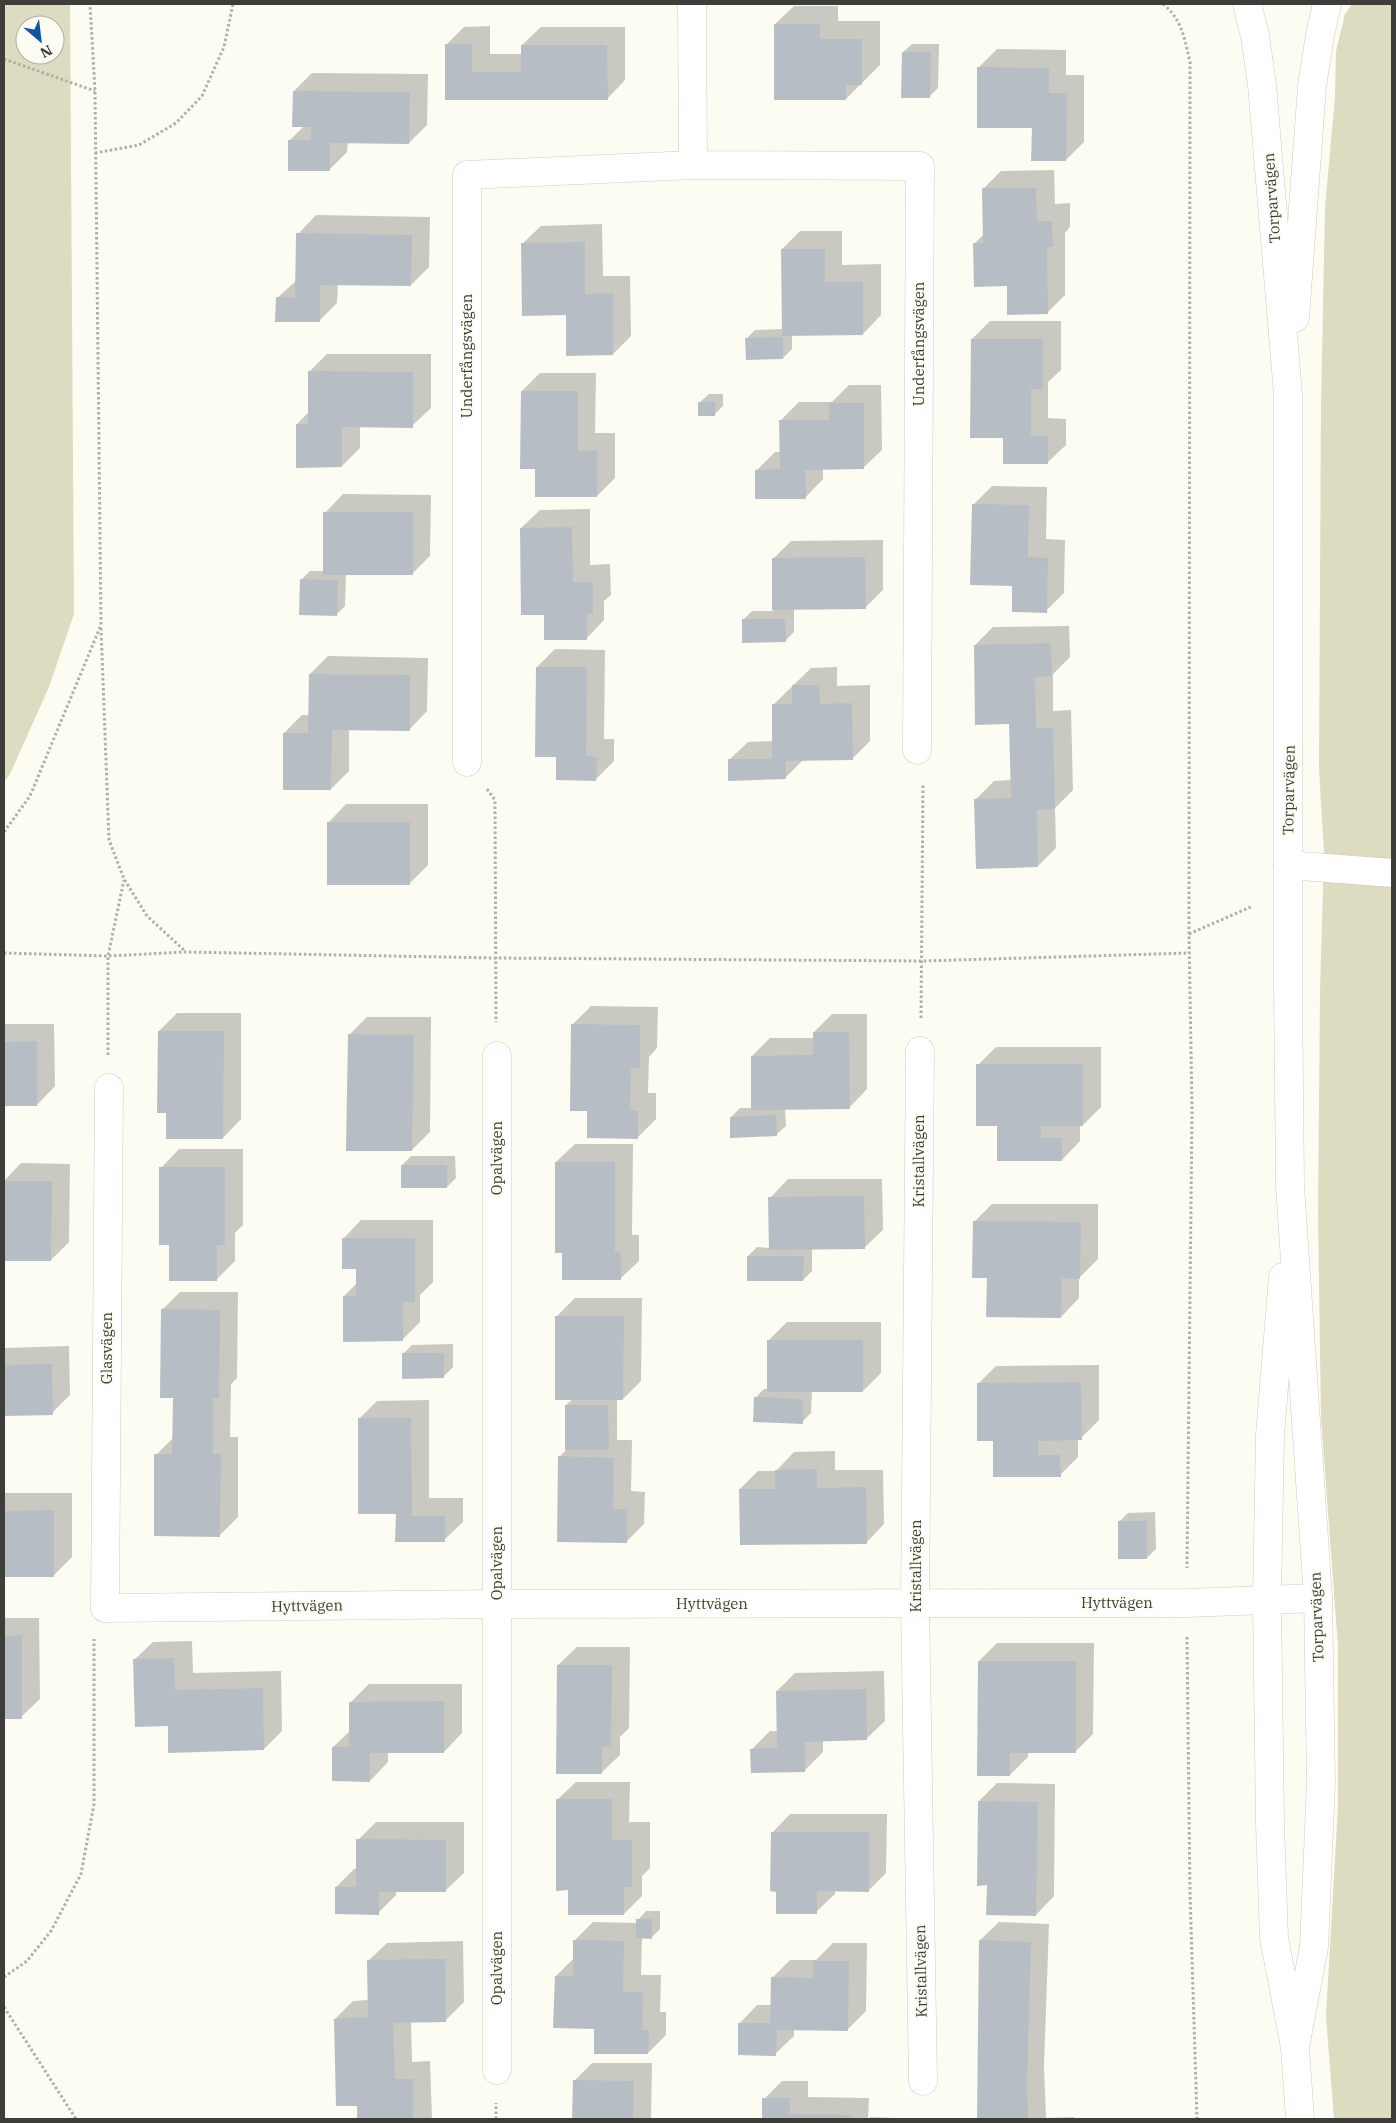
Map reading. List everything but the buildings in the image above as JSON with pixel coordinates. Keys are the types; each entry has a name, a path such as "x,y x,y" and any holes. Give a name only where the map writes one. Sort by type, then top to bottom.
{"street":[{"path":"692,4 693,165"},
{"name":"Torparvägen","path":"1247,4 1255,36 1262,85 1288,394"},
{"name":"Torparvägen","path":"1295,2047 1314,1947 1320,1782 1318,1598 1290,1186 1288,394 1312,86 1327,4"},
{"name":"Underfångsvägen","path":"468,762 467,175 693,165 920,166 917,750"},
{"path":"1288,878 1392,873"},
{"name":"Kristallvägen","path":"920,1051 915,1604 923,2081"},
{"name":"Opalvägen","path":"497,1056 497,2070"},
{"name":"Glasvägen","path":"105,1608 109,1088"},
{"name":"Torparvägen","path":"1290,1186 1270,1435 1266,1600 1274,1938 1295,2047 1300,2119"},
{"name":"Hyttvägen","path":"105,1608 497,1604 1187,1603 1318,1598"}],"path":[{"path":"90,4 94,91 101,625 109,840 124,879 147,916 185,952"},
{"path":"95,153 139,145 176,123 202,96 224,47 233,4"},
{"path":"1163,4 1170,9 1183,30 1190,62 1190,952 1192,1111 1187,1603 1190,1894 1197,2119"},
{"path":"4,59 94,91"},
{"path":"4,832 30,796 101,625"},
{"path":"917,750 924,792 923,961 920,1051"},
{"path":"468,762 496,800 495,958 497,1056"},
{"path":"1190,934 1288,878"},
{"path":"109,1088 108,956 124,879"},
{"path":"4,953 108,956 185,952 495,958 923,961 1190,952"},
{"path":"4,1977 27,1961 51,1931 81,1874 94,1804 94,1634 105,1608"},
{"path":"4,2007 76,2119"}],"shaded area":[{"path":"70,4 74,614 49,687 10,774 4,782 4,5"},
{"path":"1352,4 1392,4 1392,2119 1334,2119 1326,2016 1338,1806 1338,1647 1321,1417 1318,1214 1320,993 1324,853 1319,769 1321,407 1325,207 1335,97 1336,51 1345,14"}]}
